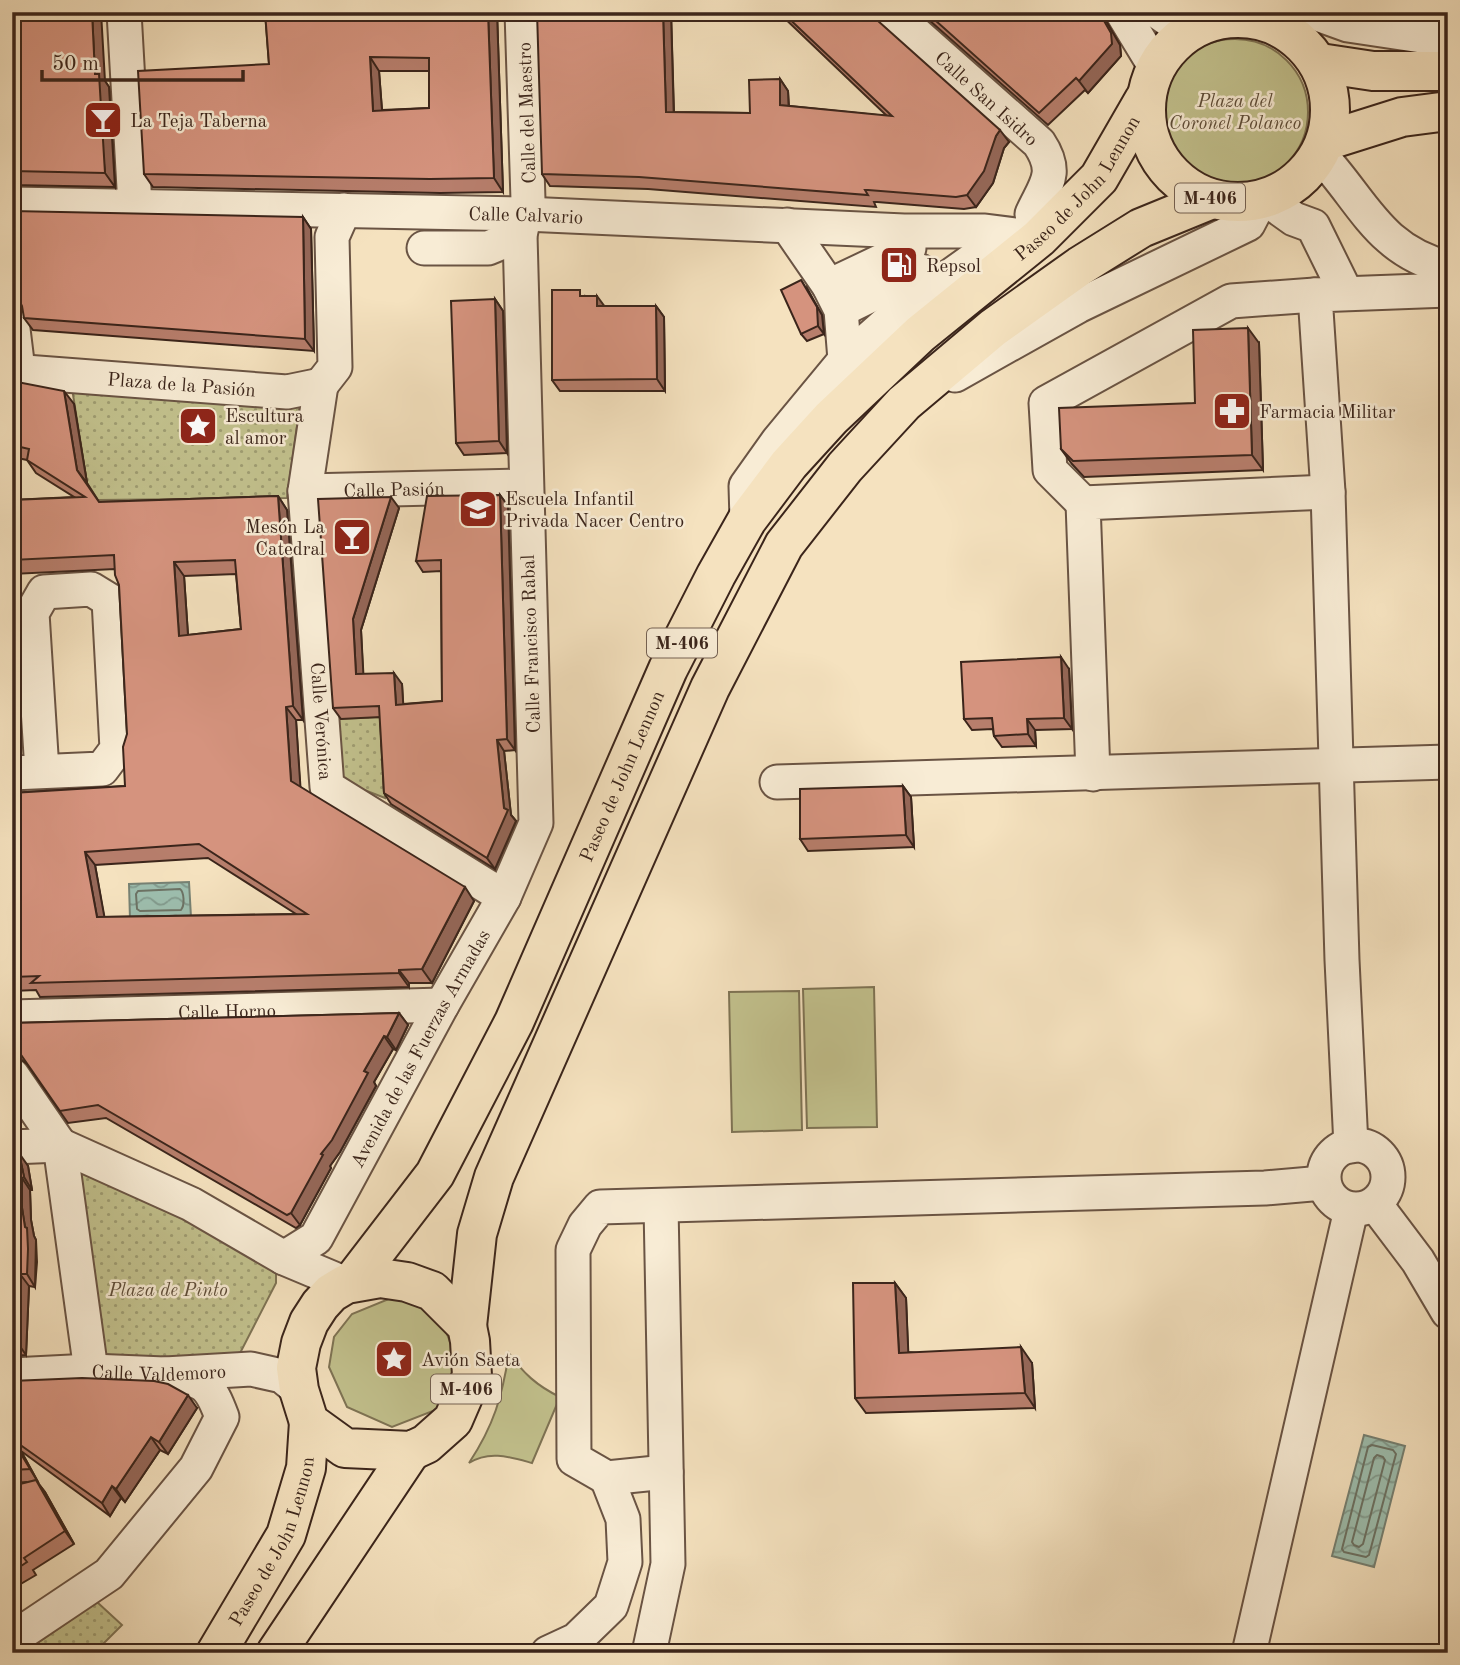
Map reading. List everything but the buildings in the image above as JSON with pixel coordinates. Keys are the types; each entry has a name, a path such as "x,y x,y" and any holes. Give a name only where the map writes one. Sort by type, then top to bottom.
{"highway":[{"name":"M-406","path":"1212,199 1184,185 1164,166 1149,140 1150,84 1173,23 1206,23 1230,15 1263,22 1289,33 1317,57 1373,71 1448,71"},
{"path":"1317,57 1330,95 1324,147 1402,117 1448,111"},
{"name":"Paseo de John Lennon","path":"349,1283 435,1174 514,1022 668,669 747,520 789,464 831,418 920,334 1028,248 1098,178 1150,84"},
{"name":"M-406","path":"276,1653 411,1451 426,1444 453,1420 472,1376 467,1326 477,1234 494,1177 710,688 783,545 845,467 904,403 993,328 1080,266 1141,228 1212,199 1263,200 1289,188 1314,164 1324,147"},
{"path":"349,1283 380,1278 407,1282 432,1291 467,1326"},
{"name":"M-406","path":"304,1406 296,1368 301,1343 309,1322 331,1293 349,1283"},
{"name":"Paseo de John Lennon","path":"216,1653 286,1535 306,1468 304,1406"},
{"path":"304,1406 345,1448 411,1451"}],"street":[{"path":"124,12 135,206"},
{"name":"Calle del Maestro","path":"522,12 528,183 528,200 522,224"},
{"name":"Calle San Isidro","path":"891,12 1039,143 1046,153 1050,169 1041,198 1032,214 1028,248"},
{"path":"1122,12 1150,84"},
{"path":"1317,57 1311,12 1348,25 1448,40"},
{"path":"1324,147 1348,191 1384,235 1423,262 1448,268"},
{"path":"904,403 1078,306 1248,224 1263,200 1294,219 1313,226 1330,294 1328,492 1342,960 1351,1146"},
{"name":"Calle Calvario","path":"12,204 344,210 522,224 787,225 917,259 985,231 1028,248"},
{"path":"305,491 321,385 335,367 332,237 344,210"},
{"path":"424,248 488,248 522,224"},
{"name":"Calle Francisco Rabal","path":"522,224 526,486 536,823"},
{"path":"787,225 840,323"},
{"path":"747,520 747,486 778,441 840,323 917,259 1028,248"},
{"path":"840,323 897,314 917,259"},
{"path":"1093,774 1083,503 1050,470 1046,402 1231,301 1448,290"},
{"path":"12,321 15,370"},
{"name":"Plaza de la Pasión","path":"15,370 287,392 321,385"},
{"name":"Calle Pasión","path":"305,491 526,486"},
{"name":"Calle Verónica","path":"305,491 327,786 504,897"},
{"path":"1083,503 1328,492"},
{"path":"92,589 109,600 117,749 102,769 27,772 32,613 44,592 92,589"},
{"path":"777,782 1448,762"},
{"name":"Avenida de las Fuerzas Armadas","path":"284,1258 316,1238 442,1004 504,897 536,823"},
{"name":"Calle Horno","path":"12,1017 442,1004"},
{"path":"12,1076 60,1144 91,1371"},
{"path":"12,1147 60,1144 191,1204 284,1258 349,1283"},
{"path":"1359,1144 1371,1148 1383,1159 1388,1171 1389,1180 1383,1196 1363,1207 1336,1204 1327,1194 1323,1183 1323,1171 1332,1154 1343,1147 1351,1146 1359,1144"},
{"path":"666,1472 607,1478 574,1459 573,1250 585,1225 600,1207 1251,1189 1323,1183"},
{"path":"649,1653 668,1564 661,1206"},
{"path":"1363,1207 1418,1261 1448,1312"},
{"path":"1249,1653 1363,1207"},
{"name":"Calle Valdemoro","path":"12,1374 91,1371 165,1374 251,1369 282,1376 304,1406"},
{"path":"12,1639 109,1574 196,1468 222,1417 213,1392 201,1382 165,1374"},
{"path":"548,1653 576,1640 611,1606 625,1562 624,1519 607,1478"}],"green space":[{"name":"Plaza del Coronel Polanco","path":"1235,39 1263,45 1286,61 1302,84 1308,112 1302,140 1286,163 1263,179 1235,185 1207,179 1184,163 1168,140 1162,112 1168,84 1184,61 1207,45"},
{"path":"71,382 301,397 287,498 98,500 87,483"},
{"path":"382,717 385,798 341,781 335,719"},
{"path":"874,987 877,1127 807,1128 803,989"},
{"path":"799,991 802,1130 732,1132 729,992"},
{"name":"Plaza de Pinto","path":"80,1169 276,1263 276,1283 237,1359 101,1362"},
{"path":"391,1298 431,1311 443,1326 458,1364 438,1409 392,1427 347,1407 329,1367 334,1337 352,1314"},
{"path":"509,1353 531,1378 560,1397 532,1463 492,1456 469,1463 496,1410"},
{"path":"97,1602 122,1625 94,1653 23,1653"}],"water":[{"path":"189,882 191,917 130,919 129,884"},
{"path":"1364,1435 1405,1446 1374,1567 1332,1556"}],"place":[{"name":"La Teja Taberna","path":"103,120"},
{"name":"Repsol","path":"899,265"},
{"name":"Farmacia Militar","path":"1232,411"},
{"name":"Escultura al amor","path":"198,426"},
{"name":"Escuela Infantil Privada Nacer Centro","path":"478,509"},
{"name":"Mesón La Catedral","path":"352,537"},
{"name":"Avión Saeta","path":"394,1359"}]}
